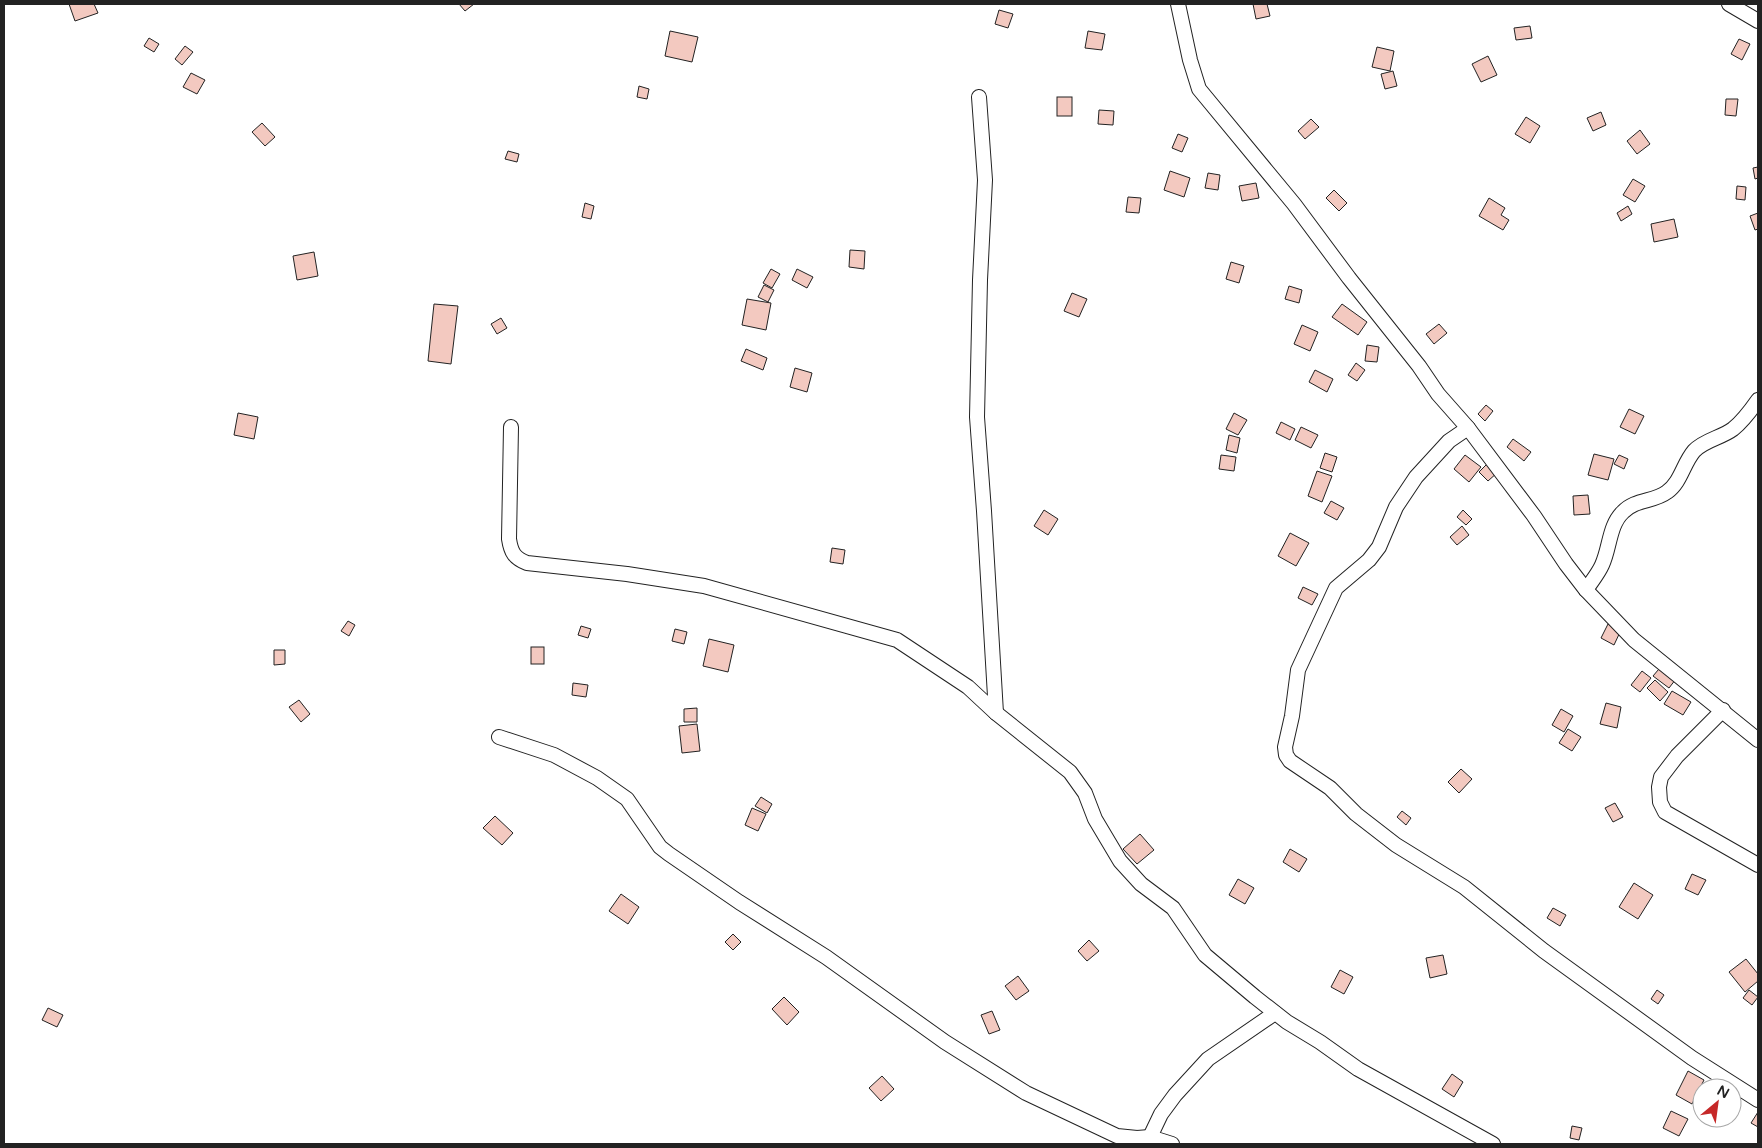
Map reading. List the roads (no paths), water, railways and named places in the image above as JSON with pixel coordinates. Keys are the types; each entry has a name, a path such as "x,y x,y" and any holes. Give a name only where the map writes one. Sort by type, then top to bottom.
{"street":[{"path":"1178,4 1190,60 1199,89 1294,204 1348,278 1419,366 1438,394 1468,428 1534,516 1586,590 1634,640 1758,740"},
{"path":"1728,4 1758,20"},
{"path":"979,97 985,180 980,280 977,417 996,713"},
{"path":"1586,590 1602,564 1614,526 1622,512 1638,502 1662,496 1668,492 1676,485 1686,461 1696,449 1732,430 1744,419 1758,400"},
{"path":"511,427 509,539 510,549 517,559 527,563 627,574 704,586 897,640 968,687 996,713 1070,772 1085,792 1095,819 1120,861 1141,884 1173,908 1205,955 1275,1013 1358,1069 1493,1144"},
{"path":"1468,428 1449,441 1416,477 1396,507 1379,547 1369,560 1336,588 1298,670 1292,716 1285,747 1286,756 1290,761 1330,788 1356,814 1396,845 1464,887 1544,951 1692,1058 1758,1100"},
{"path":"1723,710 1677,756 1661,777 1659,787 1660,802 1665,812 1758,865"},
{"path":"499,738 554,755 597,778 627,799 664,850 739,902 826,957 945,1042 1026,1093 1117,1136 1150,1137 1172,1144"},
{"path":"1150,1137 1161,1114 1175,1095 1208,1059 1275,1013"}]}
